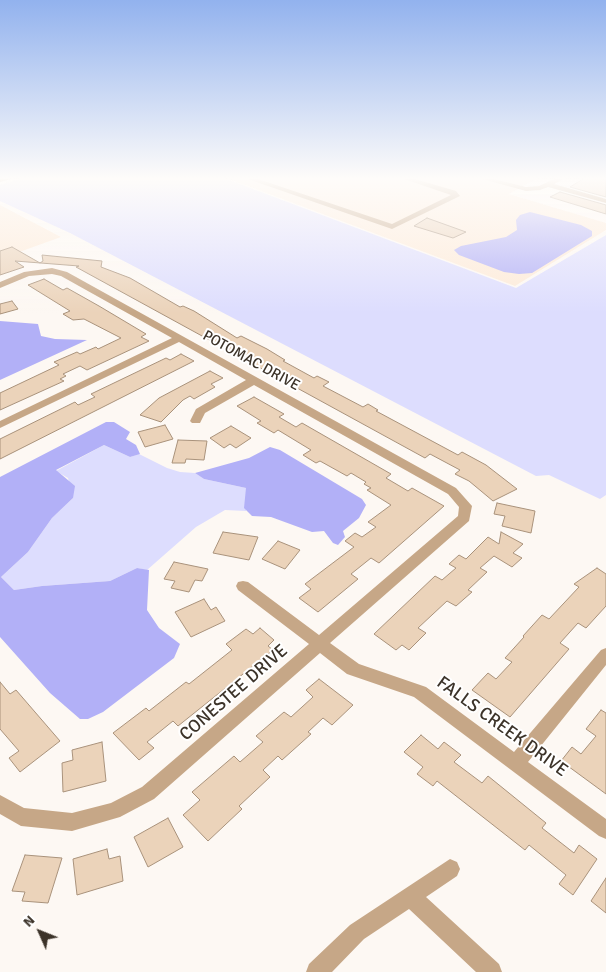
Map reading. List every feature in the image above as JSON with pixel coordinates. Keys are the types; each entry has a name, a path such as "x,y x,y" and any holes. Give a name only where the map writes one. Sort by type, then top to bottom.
{"street":[{"path":"378,222 392,227 402,222"},
{"name":"POTOMAC DRIVE","path":"0,285 27,274 52,271 64,274 452,491 466,506 464,518"},
{"path":"0,425 180,338"},
{"path":"196,421 200,411 255,380"},
{"name":"CONESTEE DRIVE","path":"0,804 20,817 72,822 114,811 148,793 464,518"},
{"name":"FALLS CREEK DRIVE","path":"243,586 353,669 420,692 606,830"},
{"path":"516,763 606,654"},
{"path":"318,972 357,932 450,869"},
{"path":"411,897 491,972"}],"shaded area":[{"path":"0,222 33,222 61,237 0,259"},
{"path":"47,222 342,222 516,288 606,235 606,495 600,499 549,475 536,476"},
{"path":"345,222 606,223 606,230 515,286"},
{"path":"104,445 130,457 139,454 167,468 180,472 195,473 204,479 246,488 246,511 225,510 196,527 147,570 137,568 110,581 14,590 1,577 28,552 52,518 73,498 68,478 56,471"}],"water":[{"path":"516,222 571,222 592,231 592,236 532,273 504,272 459,255 454,250 461,246 506,237 517,230"},
{"path":"0,321 38,324 41,336 55,339 87,340 0,380"},
{"path":"106,422 114,422 130,432 126,439 136,445 140,454 130,457 104,445 56,470 75,486 73,498 52,518 28,552 1,577 14,590 110,581 137,568 149,570 147,610 159,628 180,644 174,658 103,712 88,719 80,719 50,693 0,637 0,477"},
{"path":"270,447 280,450 362,499 366,505 359,518 343,531 345,537 338,545 333,543 324,531 312,532 271,517 252,516 244,508 246,488 204,479 195,473 249,458"}],"building":[{"path":"420,222 439,222 466,232 453,238 414,226"},
{"path":"12,247 40,263 15,261 24,267 0,275 0,251"},
{"path":"42,255 102,261 101,267 130,278 180,307 183,306 194,311 237,338 241,336 267,349 285,360 283,361 314,378 317,376 329,382 323,386 363,407 368,404 378,410 376,411 458,455 462,452 486,465 517,489 493,501 469,481 455,474 460,470 430,454 425,458 76,267 79,266 40,263 43,261"},
{"path":"44,279 63,290 67,288 99,306 146,334 141,337 149,341 87,370 80,366 63,374 66,376 60,379 64,381 0,410 0,393 59,365 54,362 77,352 80,354 96,347 98,349 121,338 84,319 73,320 63,314 70,311 28,285"},
{"path":"12,301 18,309 0,314 0,304"},
{"path":"181,354 194,361 0,459 0,439 75,402 78,405 95,397 91,394 166,358 170,360"},
{"path":"210,371 223,378 211,384 215,387 194,399 190,396 183,400 161,422 140,415 159,398"},
{"path":"254,397 284,414 279,417 296,427 302,423 391,474 386,478 408,491 412,488 444,506 379,563 371,558 351,574 358,579 318,612 299,598 311,589 305,584 354,547 345,541 355,533 362,537 376,527 368,522 391,505 367,490 371,488 364,484 366,482 351,473 347,476 320,461 316,463 303,455 311,450 278,430 274,433 257,423 261,421 237,406"},
{"path":"165,425 173,439 145,447 138,432"},
{"path":"231,426 251,438 236,448 230,444 224,448 210,438"},
{"path":"178,440 207,441 204,460 186,459 185,463 172,463"},
{"path":"497,503 535,511 531,533 502,526 505,516 494,514"},
{"path":"223,532 258,537 249,560 213,553"},
{"path":"501,532 523,544 513,553 522,558 512,567 494,556 480,568 487,572 468,590 472,592 456,606 447,601 418,628 426,633 409,650 402,645 396,650 374,634 435,576 442,580 456,568 449,564 459,555 466,559 488,537 499,544"},
{"path":"278,541 300,550 285,569 262,559"},
{"path":"174,562 208,569 202,581 195,580 189,592 171,588 175,581 164,579"},
{"path":"597,568 606,574 606,606 586,628 578,623 560,643 569,649 510,717 472,690 488,673 496,679 512,662 505,658 542,615 549,619 579,587 574,584"},
{"path":"204,599 211,610 216,607 225,621 191,637 175,612"},
{"path":"260,628 274,640 268,646 273,650 178,726 173,721 147,742 154,748 139,760 113,733 146,708 149,711 186,682 189,684 232,650 226,644 246,629 253,634"},
{"path":"319,679 353,705 332,725 323,718 308,732 311,734 282,760 278,756 263,770 270,777 239,806 242,809 208,841 183,815 200,800 192,792 234,756 240,762 263,742 256,736 284,712 291,717 313,697 306,690"},
{"path":"0,682 10,694 16,690 60,741 20,772 9,758 19,751 0,729"},
{"path":"601,710 606,713 606,794 561,761 572,747 581,754 596,736 586,729"},
{"path":"421,735 438,749 444,742 461,755 454,762 482,783 488,776 546,823 542,828 574,853 579,845 597,859 573,895 559,884 566,875 529,845 525,850 437,781 433,786 417,774 423,767 404,752"},
{"path":"102,742 106,781 63,792 62,763 73,760 72,750"},
{"path":"168,818 183,847 148,867 134,837"},
{"path":"107,849 109,859 120,856 123,881 77,895 73,859"},
{"path":"25,855 62,858 48,903 22,901 25,892 12,891"},
{"path":"606,878 606,913 591,901"}]}
